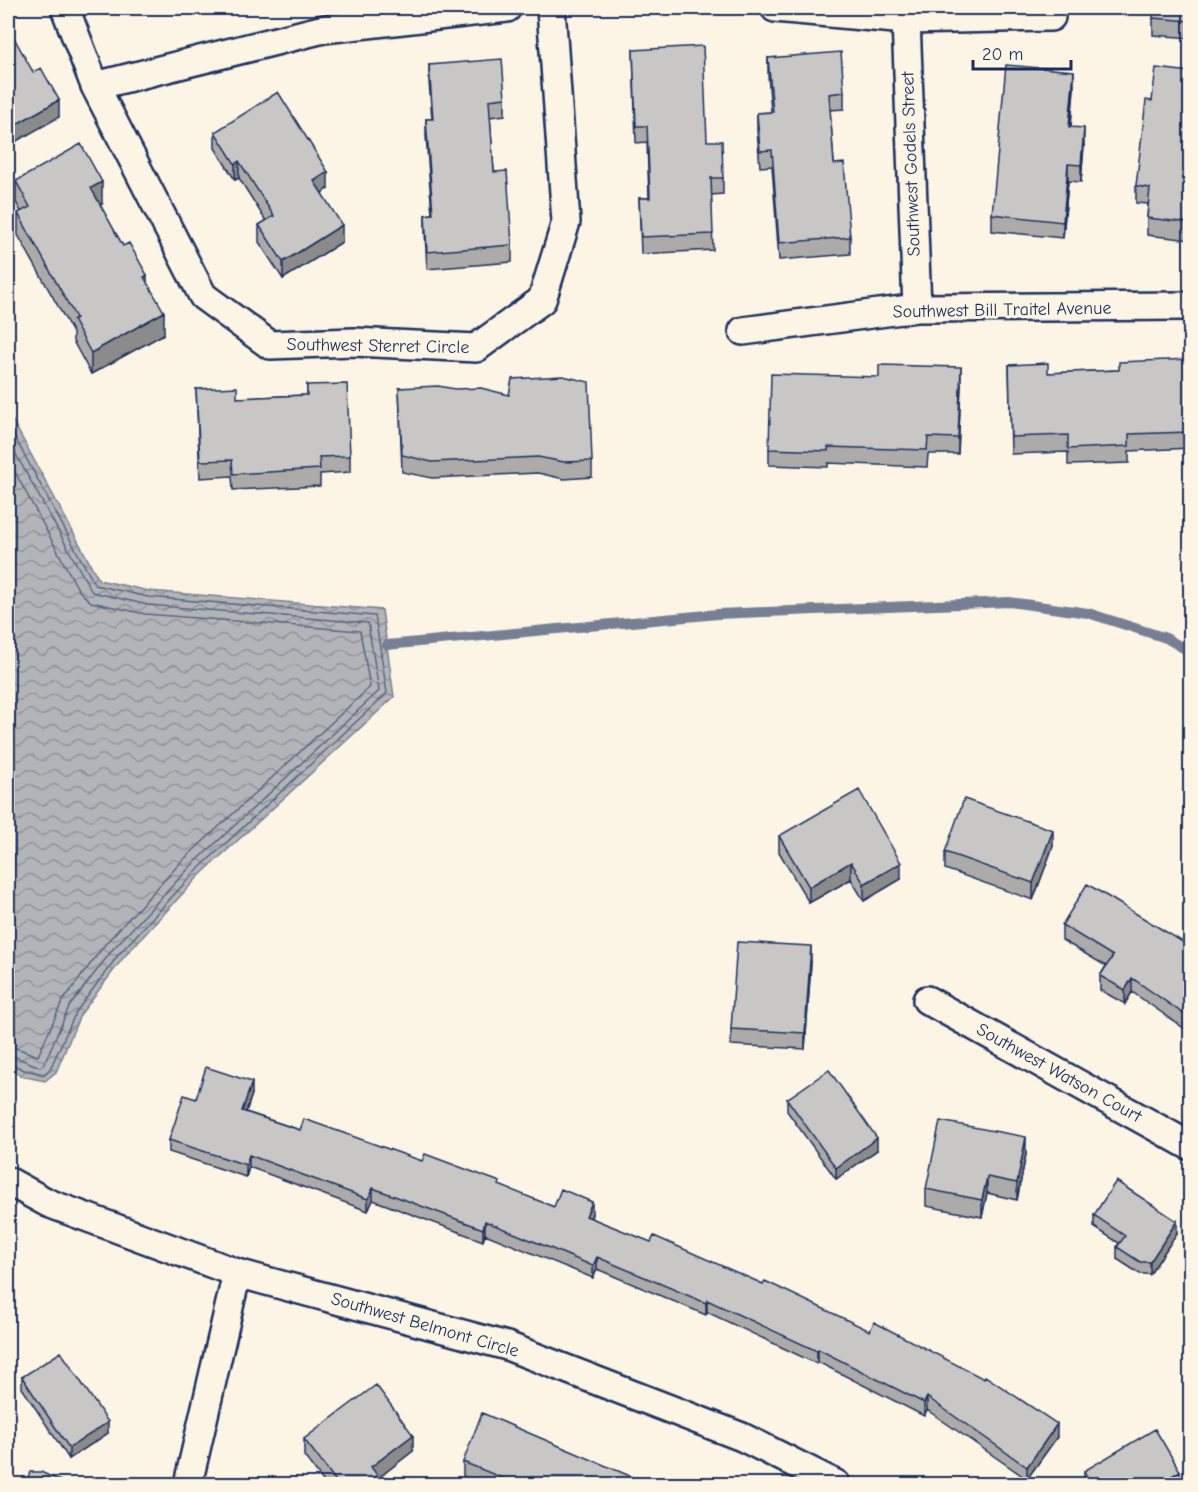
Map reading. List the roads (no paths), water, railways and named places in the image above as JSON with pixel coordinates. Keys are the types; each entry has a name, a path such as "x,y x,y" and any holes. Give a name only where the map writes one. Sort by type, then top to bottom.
{"street":[{"name":"Southwest Sterret Circle","path":"65,8 95,86 202,296 270,345 354,342 476,348 542,300 566,222 551,8"},
{"path":"95,86 324,29 507,8"},
{"path":"775,8 906,20 1050,17"},
{"name":"Southwest Godels Street","path":"906,20 917,308"},
{"name":"Southwest Bill Traitel Avenue","path":"743,331 917,308 1191,306"},
{"name":"Southwest Watson Court","path":"927,1000 1191,1146"},
{"name":"Southwest Belmont Circle","path":"8,1181 48,1203 237,1273 507,1346 742,1437 836,1485"},
{"path":"188,1485 237,1273"}],"water":[{"path":"8,412 99,580 149,591 382,610 394,697 199,876 123,958 80,1015 56,1072 45,1081 21,1076 8,1067"}],"waterway":[{"path":"387,645 718,614 1009,602 1088,613 1166,638 1190,652"}]}
